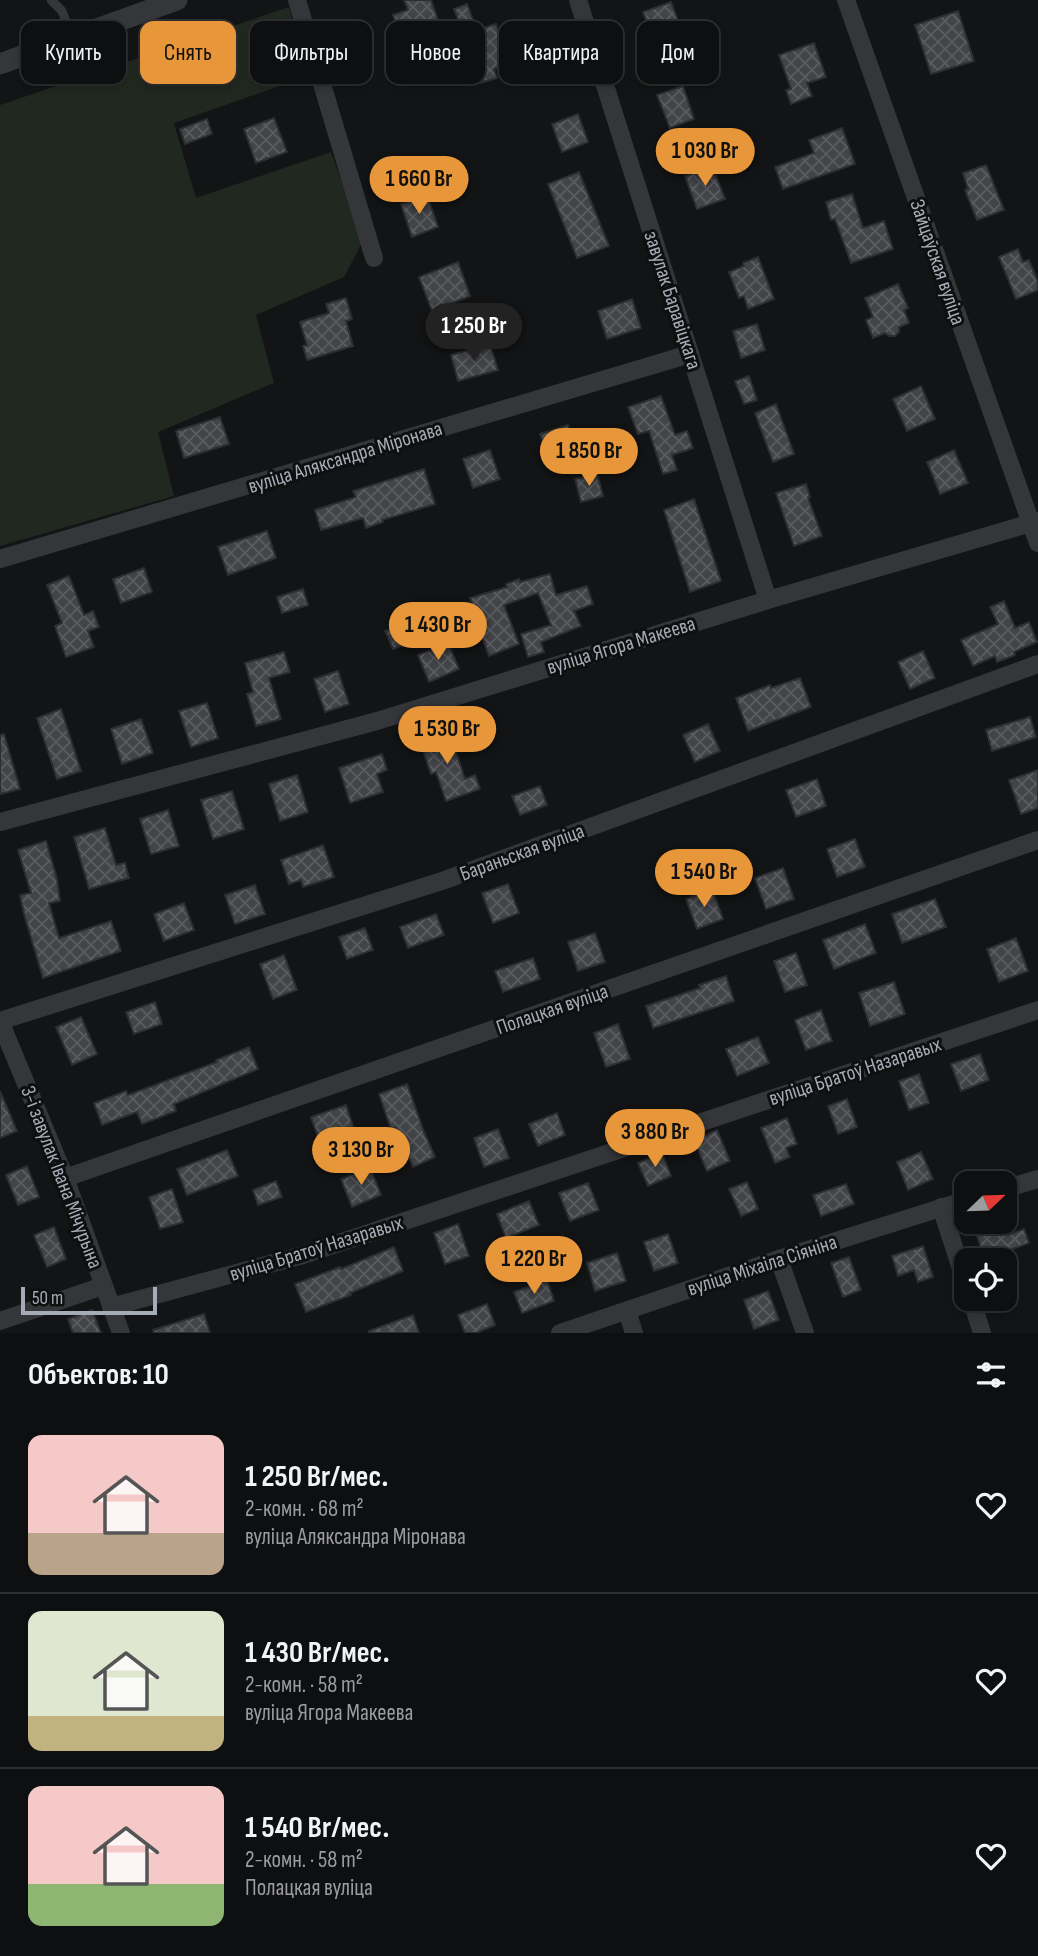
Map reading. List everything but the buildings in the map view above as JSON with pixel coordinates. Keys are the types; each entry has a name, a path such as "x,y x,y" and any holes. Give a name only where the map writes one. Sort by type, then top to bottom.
{"street":[{"path":"120,21 177,0"},
{"path":"297,0 374,258"},
{"name":"завулак Баравіцкага","path":"578,0 768,600"},
{"name":"Зайцаўская вуліца","path":"846,0 1034,522"},
{"path":"0,64 21,57"},
{"name":"вуліца Аляксандра Міронава","path":"0,559 690,354"},
{"path":"1034,522 1038,543"},
{"name":"вуліца Ягора Макеева","path":"0,822 377,721 768,600 1034,522"},
{"name":"Бараньская вуліца","path":"0,1021 442,881 1038,664"},
{"name":"Полацкая вуліца","path":"65,1178 1038,839"},
{"name":"вуліца Братоў Назаравых","path":"111,1307 303,1255 1038,1010"},
{"name":"3-і завулак Івана Мічурына","path":"0,1021 65,1178 121,1333"},
{"path":"1017,1185 1038,1179"},
{"name":"вуліца Міхаіла Сіяніна","path":"559,1333 954,1203"},
{"path":"941,1207 954,1248"},
{"path":"779,1259 805,1333"},
{"path":"0,1321 103,1286"},
{"path":"627,1311 634,1333"},
{"path":"975,1311 982,1333"}],"lane":[{"path":"51,0 62,11 66,21"}],"shaded area":[{"path":"289,7 293,21 250,21 250,84 285,84 174,123 196,198 331,152 363,241 344,277 256,315 274,383 158,432 174,496 0,546 0,105 62,84 126,84 126,62 140,58 140,84 236,84 236,25"}]}
